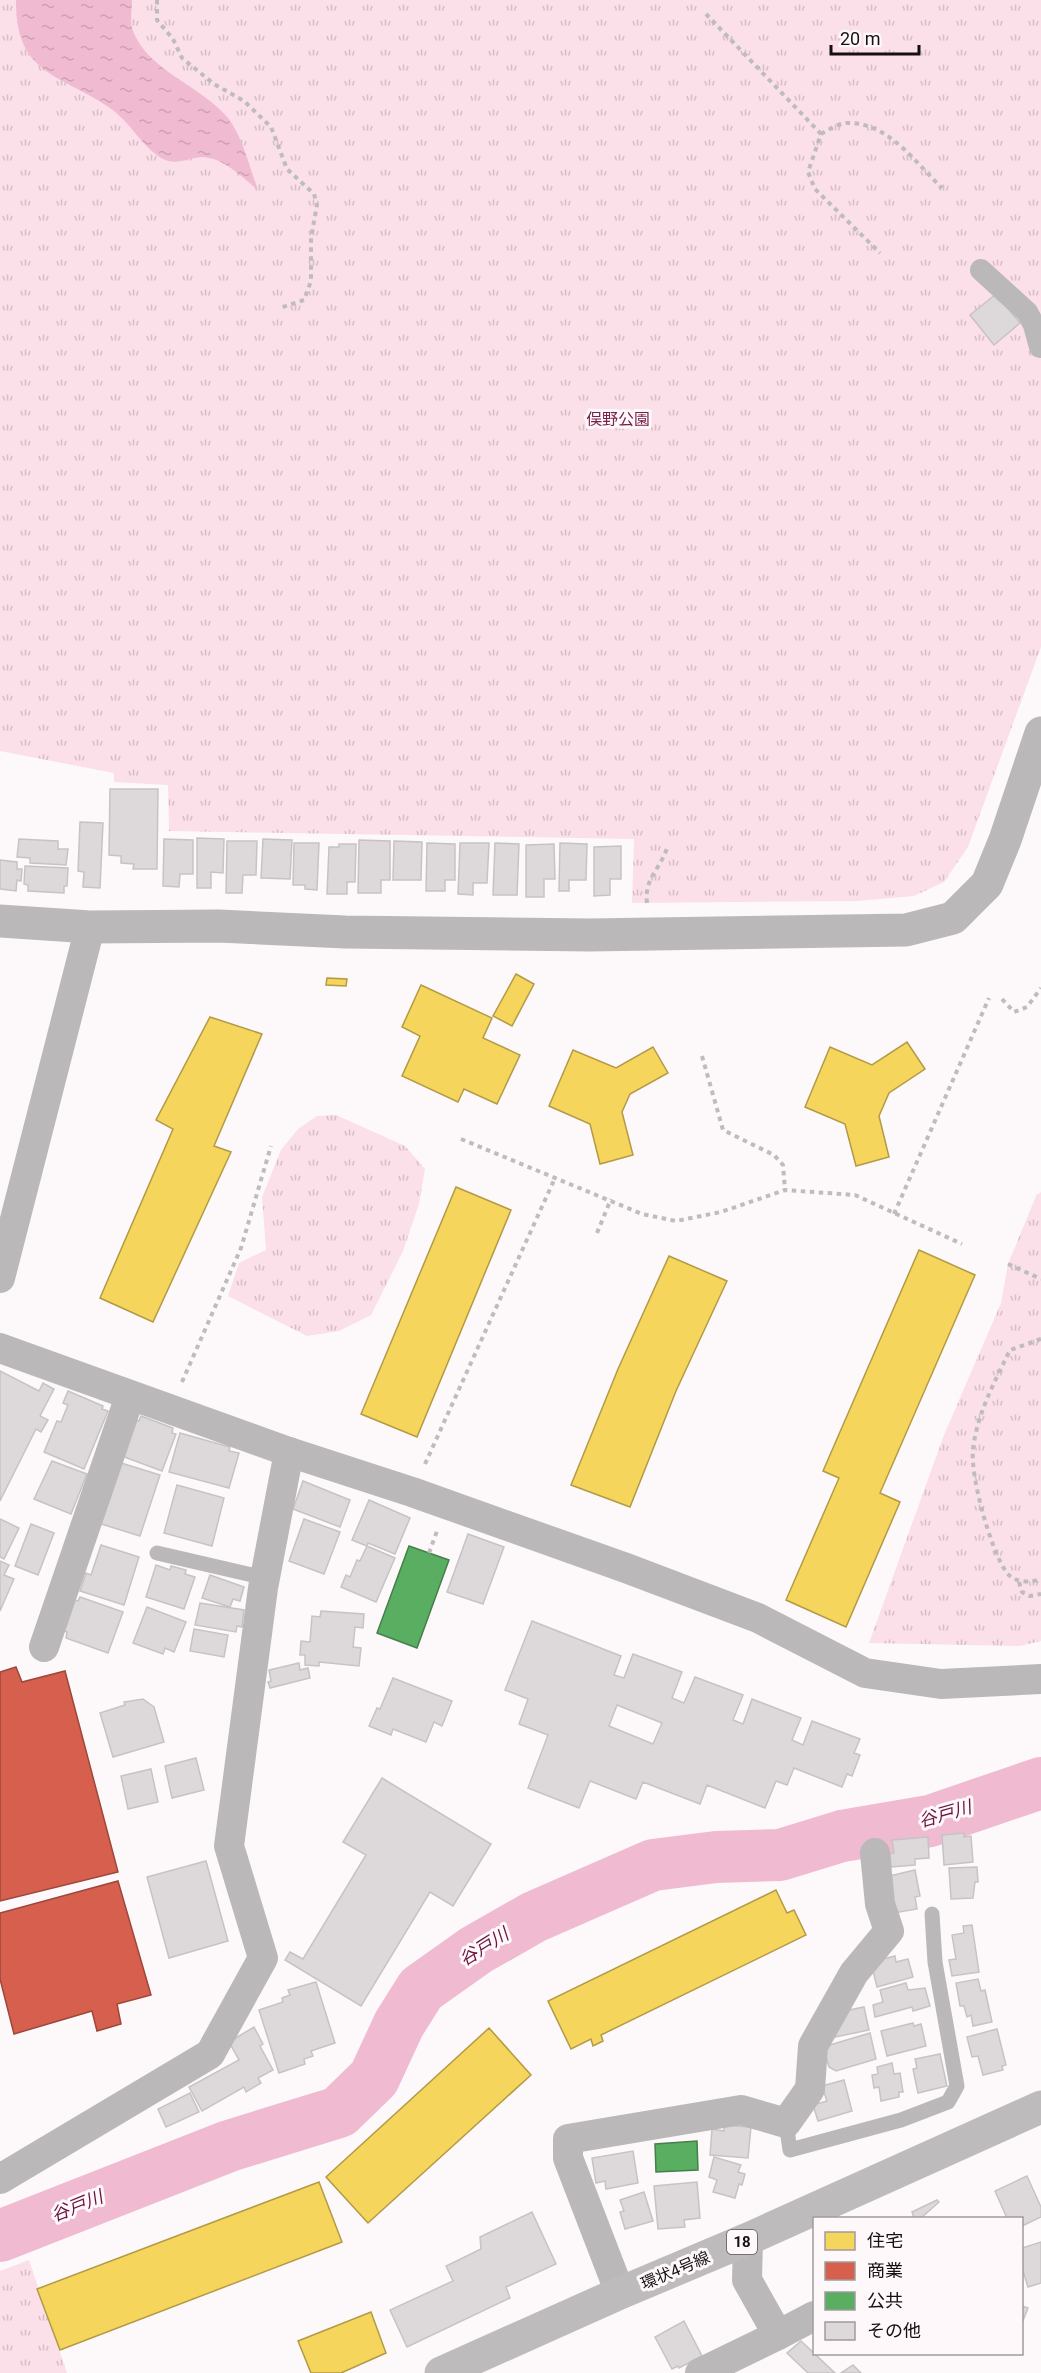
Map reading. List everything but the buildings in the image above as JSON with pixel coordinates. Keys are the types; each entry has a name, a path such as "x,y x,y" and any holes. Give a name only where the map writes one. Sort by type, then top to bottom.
{"main road":[{"name":"環状4号線","path":"441,2373 748,2239 1041,2107"}],"street":[{"path":"981,270 1027,312 1040,346"},
{"path":"0,921 90,927 219,926 345,932 590,935 906,930 952,918 987,884 1005,840 1041,733"},
{"path":"0,1278 90,927"},
{"path":"0,1348 169,1410 412,1492 626,1568 758,1618 866,1673 941,1684 1041,1679"},
{"path":"44,1647 130,1396"},
{"path":"0,2180 210,2054 262,1958 229,1846 265,1578 289,1452"},
{"path":"620,2293 568,2158 568,2139 741,2110 786,2123 810,2089 813,2046 854,1973 889,1931 880,1904 875,1853"},
{"path":"748,2239 747,2280 778,2335"},
{"path":"716,2370 813,2317"}],"lane":[{"path":"157,1552 265,1578"},
{"path":"786,2123 790,2150 901,2120 948,2102 957,2086 935,1962 932,1914"}],"path":[{"path":"157,0 157,20 173,39 182,58 214,84 243,101 272,127 286,169 314,194 317,205 311,238 311,281 304,300 280,308"},
{"path":"706,14 821,134"},
{"path":"880,254 815,189 808,172 821,134 845,122 870,126 888,135 942,188"},
{"path":"647,903 646,891 649,879 663,862 667,848"},
{"path":"1002,999 1014,1012 1027,1007 1041,988"},
{"path":"894,1214 988,998"},
{"path":"702,1056 723,1130 774,1155 783,1165 785,1191"},
{"path":"461,1139 555,1179 611,1199 642,1214 676,1221 721,1212 785,1191 855,1195 962,1244"},
{"path":"169,1410 242,1248 271,1146"},
{"path":"412,1492 555,1179"},
{"path":"597,1233 611,1199"},
{"path":"1008,1264 1041,1279"},
{"path":"1041,1339 1010,1350 980,1418 973,1450 974,1482 996,1550 1008,1574 1019,1582 1022,1592 1030,1596 1041,1594"},
{"path":"1019,1582 1041,1579"}],"green space":[{"name":"俣野公園","path":"0,0 1041,0 1041,647 968,847 944,882 914,896 857,901 632,903 634,839 169,831 168,785 114,782 114,773 0,751"},
{"path":"336,1115 405,1146 425,1169 419,1204 403,1251 371,1315 339,1331 307,1336 228,1296 239,1263 266,1250 262,1197 281,1150 298,1129 317,1116"},
{"path":"1041,1192 1041,1641 1020,1646 869,1643 944,1435 1001,1303 1008,1264 1036,1196"},
{"path":"29,2260 67,2373 0,2373 0,2271"}],"water":[{"path":"16,0 132,0 131,25 139,43 161,66 217,106 228,118 242,143 258,190 233,169 211,158 198,157 173,162 163,159 149,149 114,111 46,71 33,60 24,45 18,26"}],"waterway":[{"name":"谷戸川","path":"0,2236 229,2146 339,2112 374,2078 399,2024 421,1989 476,1950 534,1917 653,1865 716,1857 780,1855 842,1836 930,1821 1041,1783"}]}
